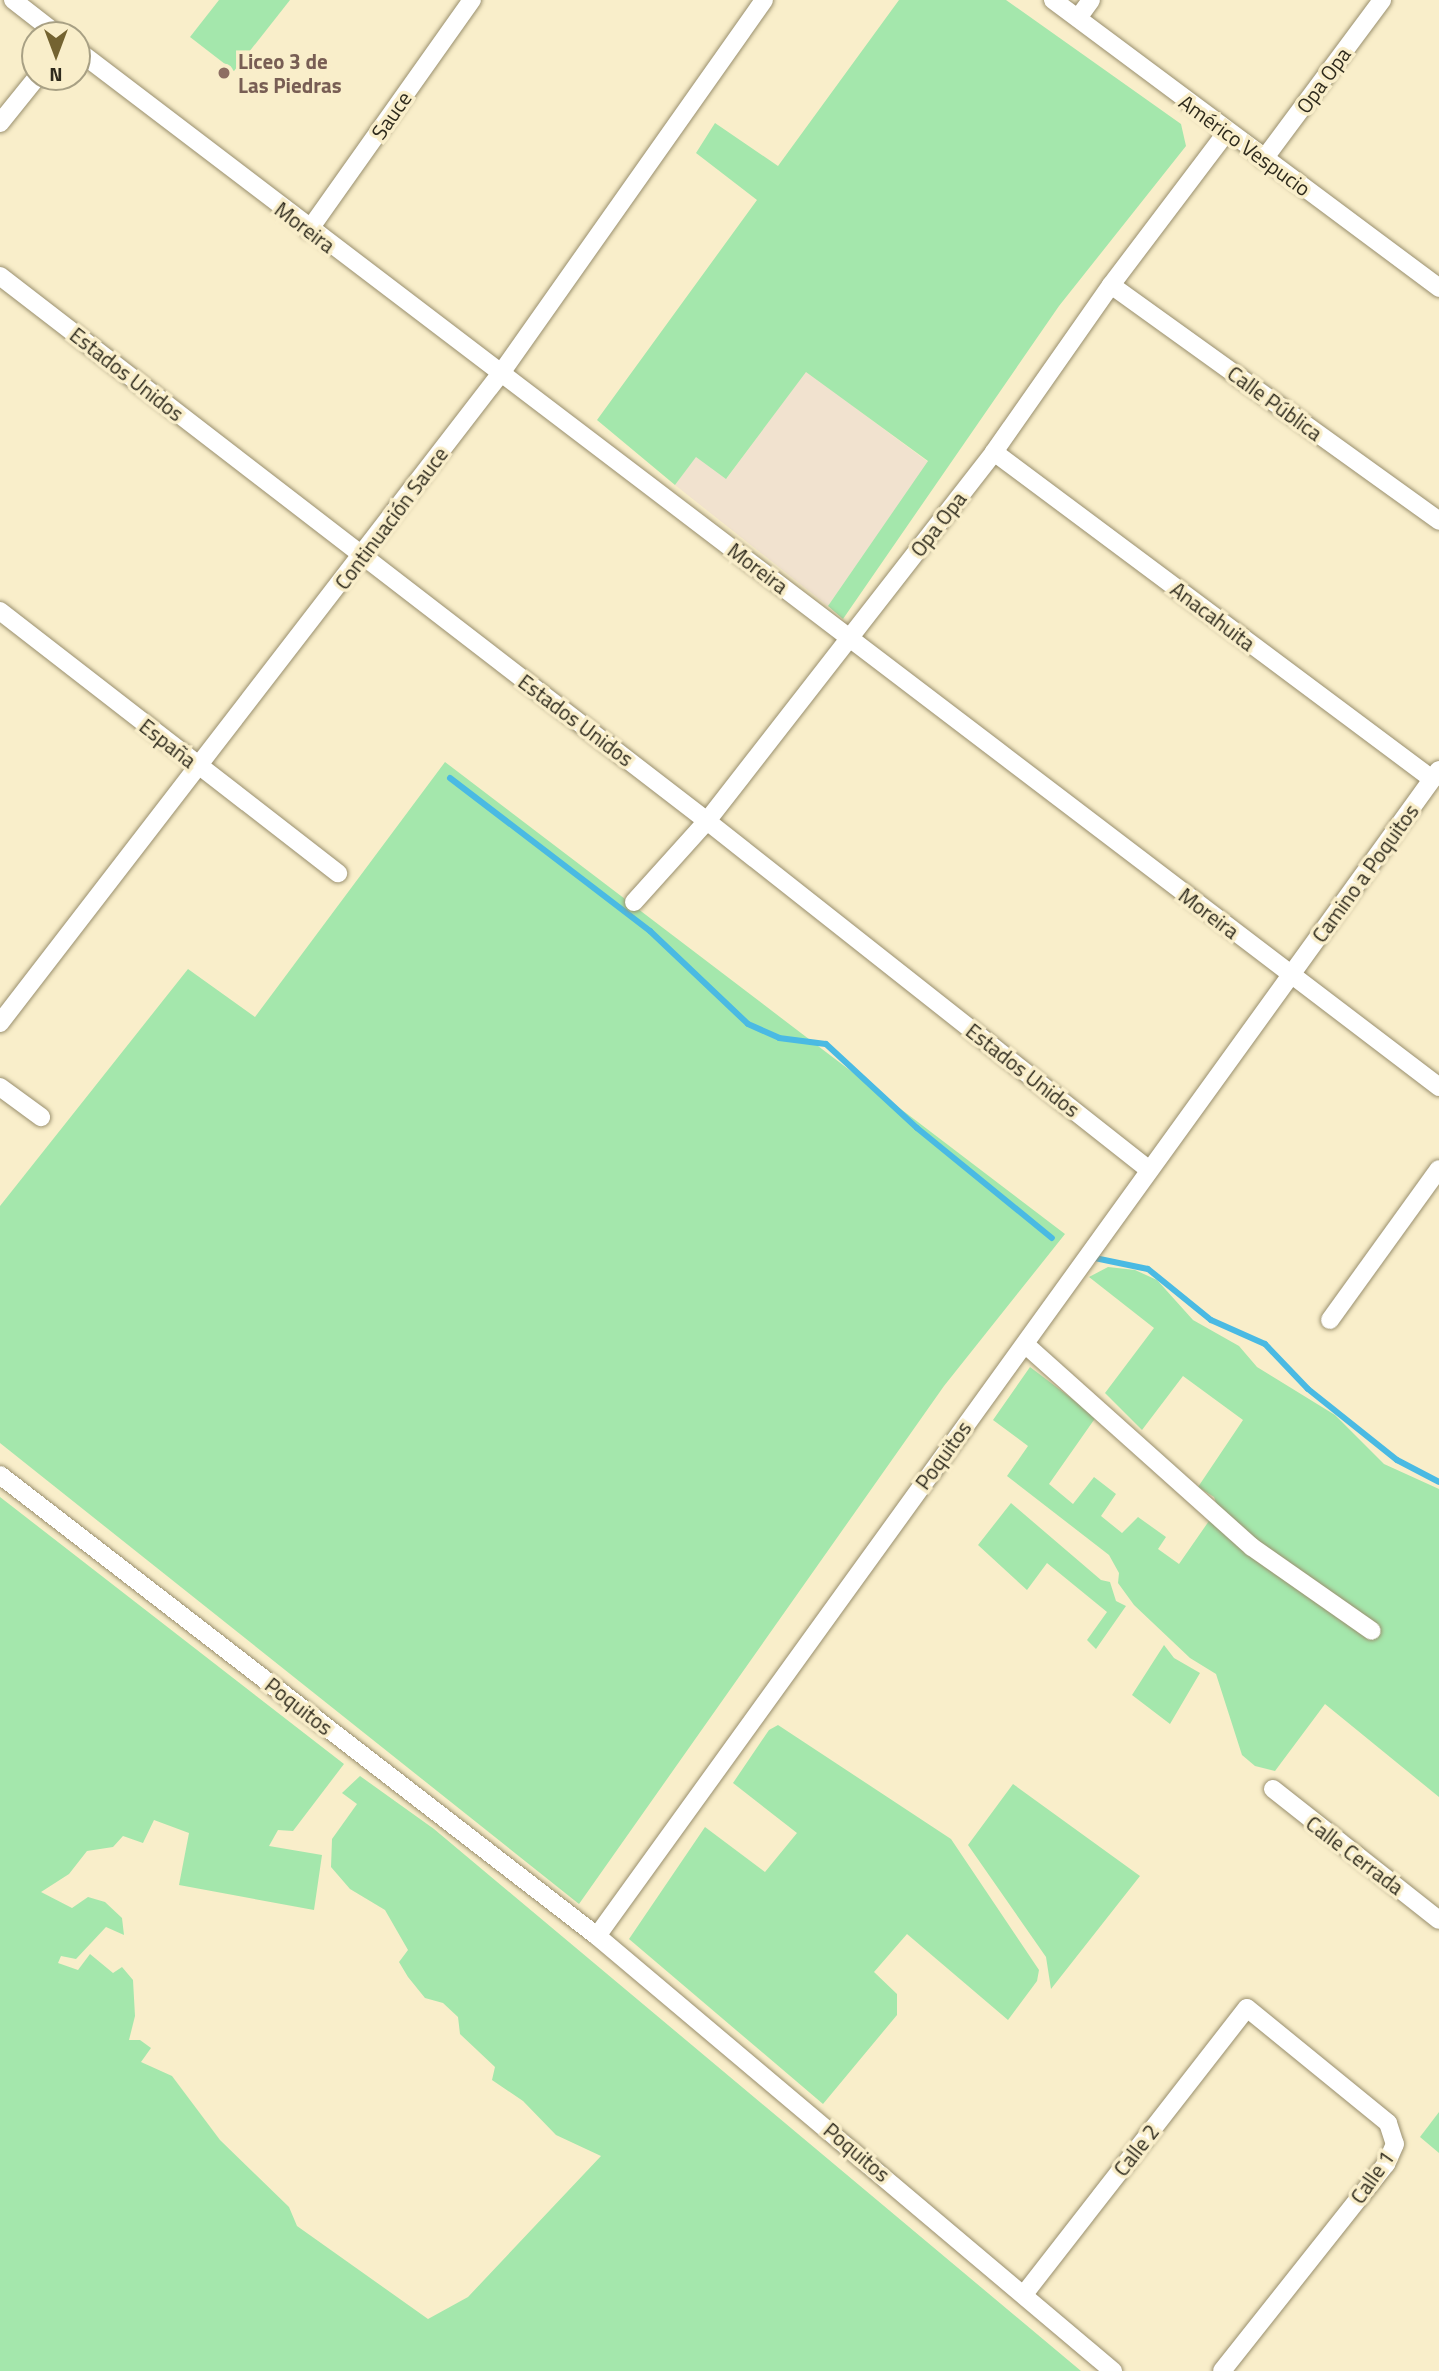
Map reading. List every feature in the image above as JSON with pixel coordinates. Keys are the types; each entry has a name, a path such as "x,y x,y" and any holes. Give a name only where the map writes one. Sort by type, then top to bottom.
{"street":[{"path":"13,0 40,21"},
{"name":"Sauce","path":"309,230 472,0"},
{"name":"Continuación Sauce","path":"0,1023 501,373 764,0"},
{"name":"Américo Vespucio","path":"1054,0 1226,133 1439,288"},
{"path":"1078,18 1091,0"},
{"name":"Opa Opa","path":"1264,159 1382,0"},
{"name":"Moreira","path":"91,61 309,230 1439,1087"},
{"path":"0,123 26,91"},
{"name":"Opa Opa","path":"634,902 708,821 994,452 1111,285 1226,133"},
{"name":"Estados Unidos","path":"0,276 708,821 1148,1169"},
{"name":"Calle Pública","path":"1111,285 1439,521"},
{"name":"Anacahuita","path":"994,452 1436,775"},
{"name":"España","path":"0,611 338,873"},
{"name":"Camino a Poquitos","path":"1291,976 1436,775"},
{"name":"Poquitos","path":"597,1936 768,1703 950,1443 1026,1345 1148,1169 1291,976"},
{"path":"0,1087 41,1117"},
{"path":"1330,1320 1439,1169"},
{"path":"1026,1345 1252,1547 1372,1632"},
{"name":"Poquitos","path":"0,1475 597,1936 1026,2292 1113,2371"},
{"name":"Calle Cerrada","path":"1273,1789 1439,1920"},
{"name":"Calle 2","path":"1026,2292 1247,2008"},
{"name":"Calle 1","path":"1222,2371 1386,2164 1395,2144 1388,2123 1247,2008"}],"shaded area":[{"path":"806,371 928,462 828,606 675,485 696,456 727,478"}],"green space":[{"path":"219,0 290,0 234,71 190,37"},
{"path":"899,0 1006,0 1181,124 1186,146 1059,306 843,619 828,606 928,461 806,372 726,479 696,457 675,485 597,420 757,200 696,153 715,123 778,166"},
{"path":"445,762 1065,1234 944,1386 579,1904 0,1443 0,1206 188,969 255,1017"},
{"path":"1108,1267 1135,1270 1157,1280 1193,1320 1239,1346 1257,1367 1335,1415 1384,1464 1439,1489 1439,1797 1325,1704 1275,1771 1255,1766 1242,1755 1216,1674 1190,1658 1134,1605 1118,1583 1119,1573 1109,1555 1007,1476 1028,1446 993,1420 1030,1367 1096,1417 1049,1484 1073,1504 1094,1477 1116,1494 1101,1516 1122,1533 1138,1517 1166,1537 1158,1549 1179,1564 1218,1508 1214,1497 1198,1487 1243,1420 1183,1376 1142,1430 1105,1393 1154,1328 1089,1277"},
{"path":"0,1497 344,1764 293,1831 278,1830 269,1846 322,1855 314,1910 179,1885 189,1833 154,1820 143,1843 123,1836 113,1847 87,1851 69,1874 41,1892 72,1908 88,1897 105,1902 122,1918 124,1935 106,1927 76,1959 61,1956 58,1963 78,1970 90,1954 113,1973 122,1967 133,1980 135,2016 129,2040 140,2040 151,2048 141,2062 172,2076 220,2140 289,2207 297,2226 428,2319 468,2297 601,2156 556,2135 523,2101 492,2080 495,2067 460,2034 458,2017 443,2003 425,1998 408,1977 399,1962 408,1950 385,1910 350,1889 331,1867 332,1839 357,1804 342,1793 360,1776 434,1829 1081,2371 0,2371"},
{"path":"1011,1503 1101,1580 1110,1582 1116,1601 1126,1606 1096,1649 1087,1640 1107,1612 1047,1563 1027,1590 978,1545"},
{"path":"1164,1645 1174,1658 1200,1673 1170,1724 1132,1695"},
{"path":"778,1725 951,1839 1039,1970 1037,1981 1008,2020 907,1934 874,1972 897,1994 897,2015 823,2104 629,1939 705,1827 765,1872 797,1833 733,1783 769,1730"},
{"path":"1013,1784 1140,1876 1051,1989 1046,1957 968,1845"},
{"path":"1439,2112 1439,2153 1420,2137"}],"waterway":[{"path":"450,778 650,931 748,1024 779,1038 826,1044 917,1128 1052,1238"},
{"path":"1090,1257 1148,1269 1211,1320 1265,1344 1308,1389 1397,1460 1439,1482"}],"place":[{"name":"Liceo 3 de Las Piedras","path":"224,73"}]}
